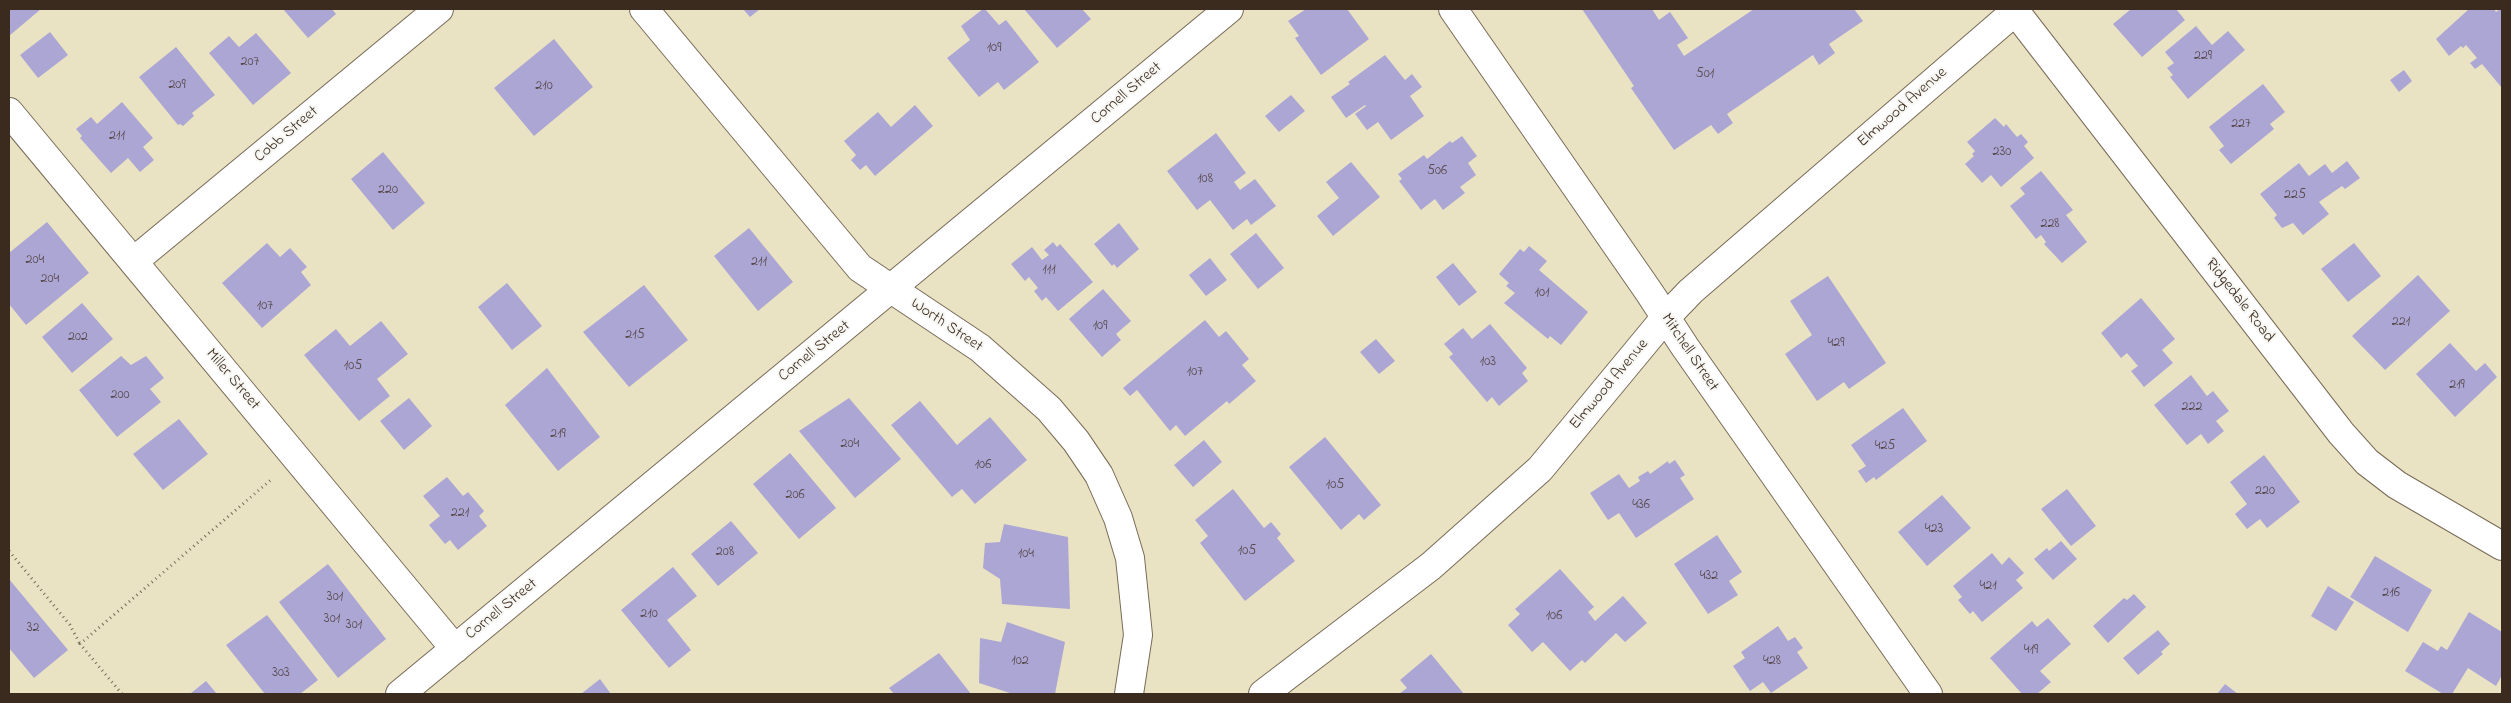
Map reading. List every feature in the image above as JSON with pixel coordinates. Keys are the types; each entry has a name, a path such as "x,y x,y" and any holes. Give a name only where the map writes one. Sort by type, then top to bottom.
{"street":[{"name":"Cobb Street","path":"134,261 439,9"},
{"name":"Worth Street","path":"644,9 860,268 946,324 1015,377 1050,409 1076,441 1099,476 1118,518 1130,558 1135,591 1138,635 1129,694"},
{"name":"Cornell Street","path":"400,694 1229,9"},
{"name":"Mitchell Street","path":"1453,9 1665,318 1928,694"},
{"name":"Elmwood Avenue","path":"1263,694 1431,566 1540,469 1665,318 1698,285 2017,10"},
{"name":"Ridgedale Road","path":"2017,10 2354,448 2367,462 2397,485 2502,546"},
{"name":"Miller Street","path":"9,112 455,649"}],"path":[{"path":"80,644 279,473"},
{"path":"9,551 70,625 80,644 122,694"}],"building":[{"path":"9,9 41,9 9,36"},
{"path":"283,9 332,9 336,14 308,38"},
{"path":"743,9 760,9 750,17"},
{"path":"983,9 999,25 1006,20 1039,62 1004,90 998,82 979,97 947,58 970,40 961,26"},
{"path":"1024,9 1082,9 1091,19 1057,48"},
{"path":"1306,9 1347,9 1369,39 1321,75 1295,38 1299,36 1288,21"},
{"path":"1582,9 1652,9 1659,20 1670,12 1688,38 1677,45 1684,56 1754,9 1854,9 1863,21 1829,44 1835,53 1819,65 1813,55 1727,114 1733,123 1718,134 1711,125 1674,150 1631,88 1634,86"},
{"path":"2131,9 2176,9 2185,20 2142,57 2113,24"},
{"path":"2469,9 2494,9 2496,12 2500,9 2502,10 2502,88 2482,64 2475,69 2470,63 2477,58 2466,45 2463,48 2461,46 2449,56 2436,39"},
{"path":"2196,26 2212,45 2228,31 2245,50 2188,99 2170,77 2173,75 2167,68 2174,63 2165,52"},
{"path":"50,32 68,55 38,78 20,55"},
{"path":"256,33 291,73 253,105 209,53 229,36 239,47"},
{"path":"554,39 593,87 534,136 494,88"},
{"path":"176,47 215,95 192,113 194,116 183,126 178,125 139,77"},
{"path":"1385,55 1405,80 1412,74 1422,87 1410,96 1424,116 1391,140 1378,122 1367,130 1355,114 1365,105 1346,118 1331,97"},
{"path":"2404,70 2412,81 2399,92 2390,80"},
{"path":"2263,84 2285,112 2270,124 2274,129 2231,164 2219,150 2224,146 2209,127"},
{"path":"1291,95 1305,111 1279,132 1265,116"},
{"path":"122,102 153,138 143,147 154,160 140,172 128,158 111,173 80,138 82,136 76,129 91,117 97,124"},
{"path":"915,105 933,126 875,176 866,165 860,170 851,160 856,155 844,141 878,112 891,127"},
{"path":"1995,118 2004,127 2006,124 2017,137 2021,134 2028,142 2024,146 2034,158 2001,187 1991,175 1982,183 1965,164 1974,156 1972,154 1975,151 1967,142"},
{"path":"1216,133 1246,173 1234,182 1240,190 1255,179 1276,206 1251,225 1247,219 1233,230 1210,200 1197,210 1167,171"},
{"path":"1462,136 1477,156 1468,163 1476,175 1460,187 1465,193 1443,210 1435,199 1421,210 1399,181 1402,179 1398,174 1424,155 1427,159 1450,141 1452,143"},
{"path":"383,152 425,203 393,230 351,179"},
{"path":"2347,161 2360,178 2345,189 2342,186 2319,202 2329,214 2303,235 2293,223 2282,228 2274,218 2277,215 2260,194 2299,163 2309,176 2325,164 2332,173"},
{"path":"1351,162 1380,197 1333,236 1317,216 1339,198 1326,182"},
{"path":"2041,171 2073,210 2066,215 2087,242 2062,263 2044,244 2046,242 2041,235 2036,239 2010,206 2025,194 2020,188"},
{"path":"47,222 89,273 26,325 9,304 9,253"},
{"path":"1119,223 1139,249 1117,268 1114,264 1112,266 1094,244"},
{"path":"749,228 793,282 758,311 714,256"},
{"path":"1256,233 1284,268 1258,289 1230,254"},
{"path":"1053,242 1057,247 1060,244 1093,282 1058,311 1046,297 1042,301 1034,291 1038,288 1029,277 1025,281 1011,264 1032,247 1042,260 1049,255 1044,250"},
{"path":"267,243 280,257 290,248 307,267 301,272 311,285 262,328 222,283"},
{"path":"2354,243 2381,276 2348,302 2321,269"},
{"path":"1529,246 1547,261 1539,270 1588,312 1561,345 1550,336 1548,339 1504,303 1515,293 1506,286 1509,283 1499,274 1520,249 1524,252"},
{"path":"1210,258 1227,280 1206,296 1189,275"},
{"path":"1453,263 1477,292 1459,306 1436,277"},
{"path":"2418,275 2450,311 2385,370 2352,336"},
{"path":"1828,276 1886,363 1849,389 1844,382 1817,401 1785,354 1812,335 1790,301"},
{"path":"507,283 542,326 512,350 478,307"},
{"path":"644,285 688,340 629,387 583,332"},
{"path":"1103,289 1131,321 1116,334 1121,340 1102,357 1069,319"},
{"path":"2141,298 2175,339 2162,350 2173,363 2144,387 2131,371 2138,366 2127,353 2121,358 2101,333"},
{"path":"82,303 113,339 72,373 42,337"},
{"path":"1205,320 1219,337 1226,331 1249,359 1242,365 1256,381 1229,404 1227,401 1185,436 1176,425 1170,431 1137,390 1130,396 1123,388"},
{"path":"381,321 408,354 377,379 390,396 359,421 304,355 336,329 350,346"},
{"path":"1490,324 1527,368 1522,373 1528,381 1499,406 1492,397 1487,402 1449,357 1453,354 1444,344 1463,328 1472,339"},
{"path":"1376,339 1395,361 1379,374 1360,352"},
{"path":"2450,343 2476,371 2485,363 2497,377 2455,417 2416,374"},
{"path":"121,356 131,365 146,356 164,378 150,389 161,402 117,437 79,390"},
{"path":"547,368 600,437 558,471 505,405"},
{"path":"2191,375 2207,396 2213,391 2229,411 2216,421 2224,431 2208,444 2201,434 2187,445 2154,405"},
{"path":"409,398 432,426 404,450 380,421"},
{"path":"849,398 901,459 855,498 799,431"},
{"path":"920,401 957,445 990,417 1027,460 975,504 962,489 952,497 891,425"},
{"path":"1903,408 1927,441 1876,480 1874,477 1866,483 1858,471 1866,466 1851,445"},
{"path":"179,419 208,454 163,490 133,454"},
{"path":"1325,437 1381,505 1364,520 1359,514 1341,530 1289,467"},
{"path":"1204,440 1222,462 1193,487 1174,465"},
{"path":"790,453 836,508 799,539 753,484"},
{"path":"2264,455 2300,502 2267,528 2260,519 2247,529 2235,514 2247,504 2230,482"},
{"path":"1675,460 1685,475 1680,478 1694,499 1636,538 1619,513 1608,520 1590,493 1619,474 1629,488 1640,481 1638,477 1648,471 1650,474 1668,461 1669,464"},
{"path":"447,477 463,496 468,492 484,511 479,516 487,526 458,550 450,540 445,544 429,525 440,516 423,496"},
{"path":"1233,489 1264,528 1271,522 1281,534 1277,538 1295,561 1245,601 1200,543 1208,536 1195,520"},
{"path":"2067,489 2096,526 2071,546 2041,509"},
{"path":"1942,495 1971,528 1927,566 1898,532"},
{"path":"731,521 758,553 718,586 691,554"},
{"path":"1004,524 1068,537 1070,609 1002,604 1000,579 983,568 985,543 1000,542"},
{"path":"1717,535 1742,572 1729,581 1738,595 1708,614 1674,564"},
{"path":"2061,541 2077,559 2053,580 2034,559 2047,548 2049,551"},
{"path":"1992,553 2002,565 2009,557 2024,573 2016,580 2023,588 1982,622 1973,611 1970,614 1958,600 1962,597 1953,586"},
{"path":"2375,556 2432,590 2408,632 2350,597"},
{"path":"328,564 386,639 338,678 279,602"},
{"path":"673,567 697,596 667,620 691,650 669,668 621,610"},
{"path":"1560,569 1594,607 1588,612 1595,621 1623,596 1647,623 1625,642 1616,633 1585,663 1582,660 1570,671 1543,642 1532,652 1508,625 1520,614 1515,609"},
{"path":"9,579 68,650 34,678 9,648"},
{"path":"2328,586 2354,602 2336,631 2311,616"},
{"path":"2134,594 2146,607 2108,643 2093,626 2124,598 2127,600"},
{"path":"2469,612 2502,632 2502,675 2496,686 2468,668 2452,694 2443,694 2405,671 2423,642 2438,651 2441,646 2447,650"},
{"path":"267,615 318,680 300,694 265,694 226,645"},
{"path":"2048,618 2071,644 2040,671 2051,682 2037,694 2022,694 1990,658 2032,621 2037,627"},
{"path":"1007,622 1065,642 1055,694 1013,694 979,683 980,638 1001,642"},
{"path":"1778,626 1788,641 1795,637 1803,648 1797,652 1808,668 1771,693 1763,682 1750,691 1733,666 1745,658 1741,652"},
{"path":"2158,630 2170,644 2161,652 2163,654 2138,675 2123,658"},
{"path":"939,653 971,694 894,694 889,688"},
{"path":"1431,654 1464,694 1399,694 1407,688 1400,680"},
{"path":"600,679 611,694 581,694"},
{"path":"206,681 217,694 190,694"},
{"path":"2225,684 2238,694 2217,694"}]}
